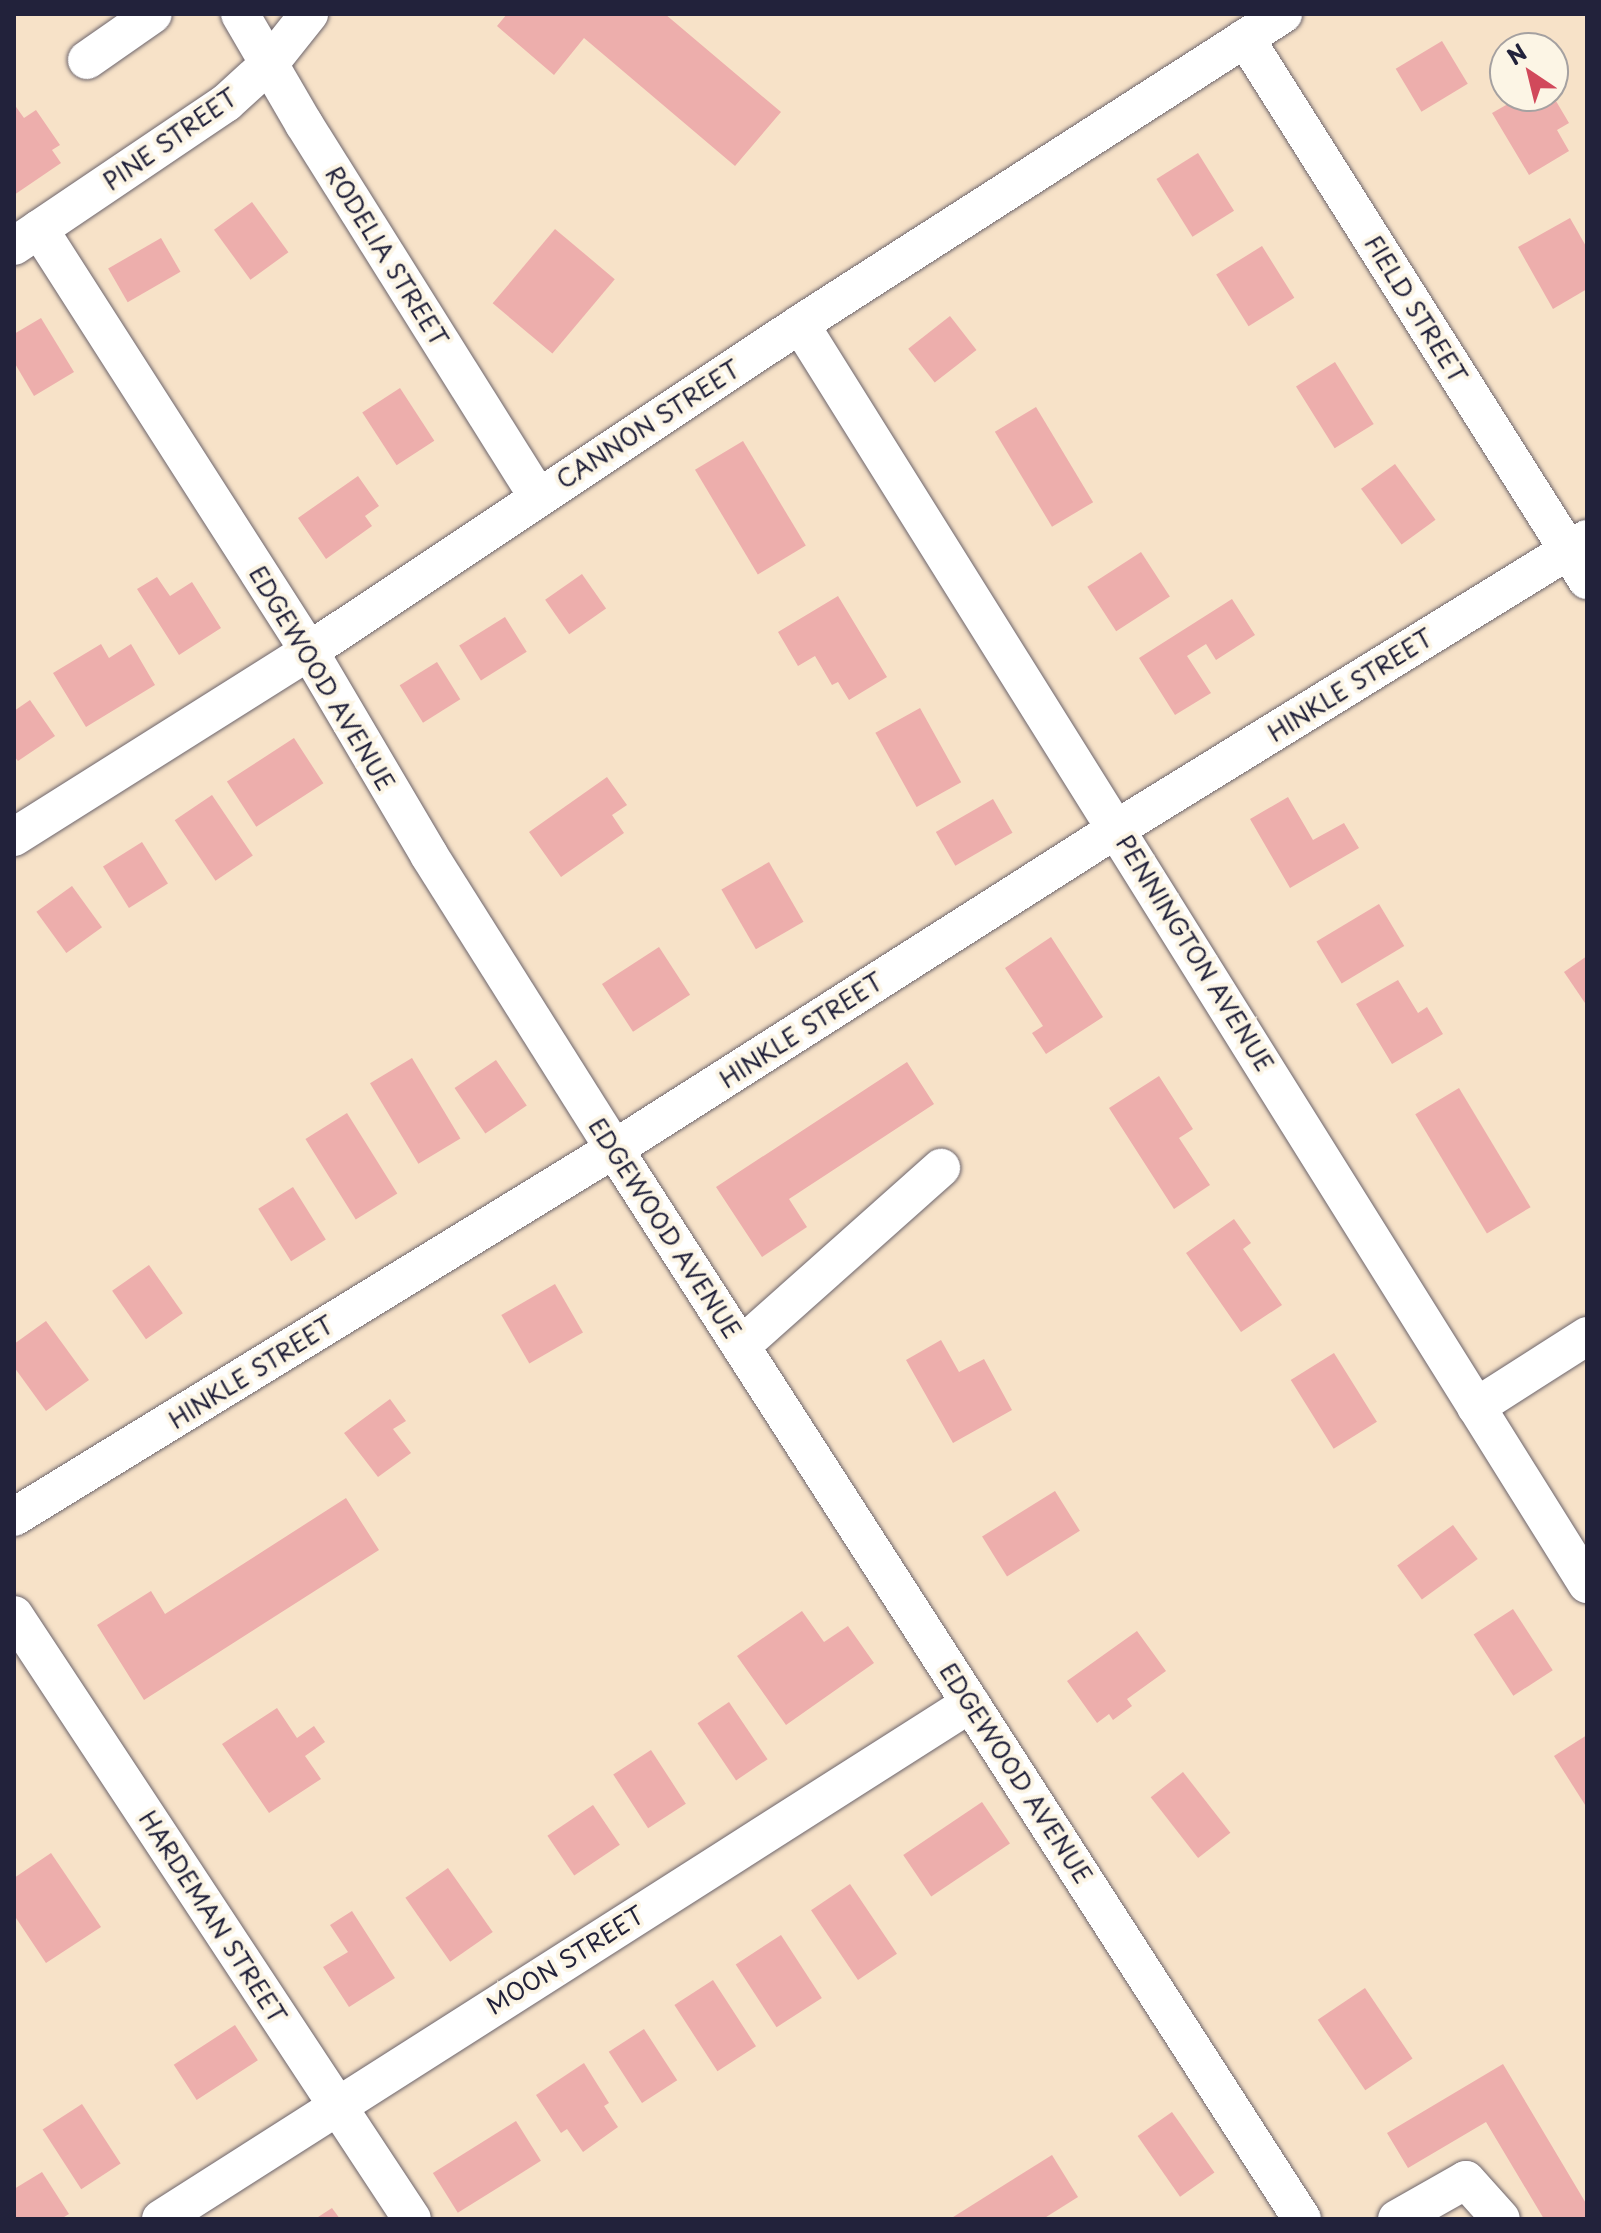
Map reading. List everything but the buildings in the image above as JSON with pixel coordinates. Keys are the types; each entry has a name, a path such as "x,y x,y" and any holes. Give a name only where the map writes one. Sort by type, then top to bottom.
{"street":[{"path":"87,60 153,14"},
{"name":"RODELIA STREET","path":"240,14 304,124 538,497"},
{"name":"PINE STREET","path":"27,237 226,103 270,63 309,14"},
{"name":"CANNON STREET","path":"14,837 309,651 800,324 1283,14"},
{"name":"FIELD STREET","path":"1245,38 1581,557"},
{"name":"EDGEWOOD AVENUE","path":"27,237 309,651 429,855 614,1149 971,1703 1293,2216"},
{"name":"PENNINGTON AVENUE","path":"800,324 1118,828 1587,1584"},
{"name":"HINKLE STREET","path":"14,1517 614,1149 1118,828 1581,557"},
{"path":"741,1346 941,1168"},
{"path":"1476,1407 1587,1336"},
{"name":"HARDEMAN STREET","path":"14,1615 412,2219"},
{"name":"MOON STREET","path":"161,2219 337,2104 971,1703"},
{"path":"1397,2219 1466,2180 1501,2219"}]}
